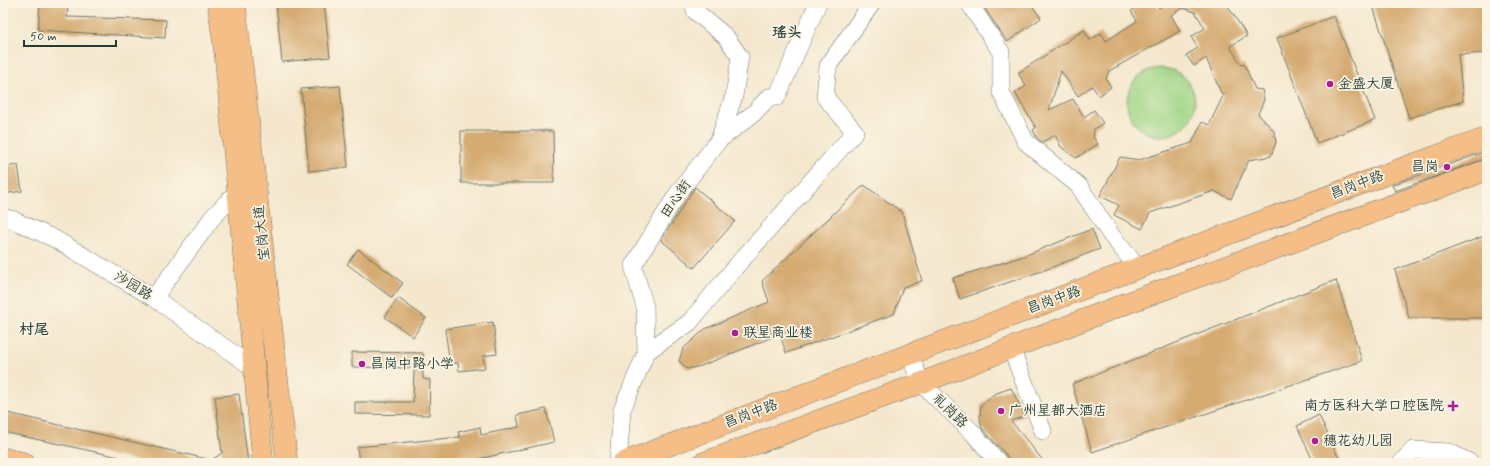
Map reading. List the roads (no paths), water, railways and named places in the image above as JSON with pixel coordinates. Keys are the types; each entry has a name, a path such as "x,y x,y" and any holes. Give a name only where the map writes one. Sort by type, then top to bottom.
{"main road":[{"name":"宝岗大道","path":"218,3 238,191 263,463"},
{"name":"宝岗大道","path":"235,3 287,463"},
{"name":"昌岗中路","path":"622,463 909,353 1487,138"},
{"name":"昌岗中路","path":"703,463 921,384 1011,348 1308,235 1487,170"},
{"path":"848,377 864,383 867,395 858,407"},
{"path":"3,458 24,463"}],"street":[{"name":"田心街","path":"618,463 622,410 646,352 645,307 633,266 678,193 719,140 734,96 740,57 726,37 695,11 694,3"},
{"path":"719,140 754,113 769,97 778,97 818,3"},
{"path":"646,352 689,323 738,264 855,132 825,97 828,66 872,3"},
{"path":"969,3 1001,52 1001,92 1026,142 1078,186 1111,236 1138,268"},
{"path":"154,298 212,218 238,191"},
{"name":"沙园路","path":"3,218 11,219 55,239 154,298 255,369"},
{"path":"1011,348 1043,431"},
{"name":"礼岗路","path":"909,353 921,384 973,433 999,463"},
{"path":"1401,463 1413,450 1449,452 1471,463"}],"place":[{"name":"金盛大厦","path":"1330,84"},
{"name":"昌岗","path":"1447,167"},
{"name":"联星商业楼","path":"735,333"},
{"name":"昌岗中路小学","path":"362,364"},
{"name":"南方医科大学口腔医院","path":"1453,406"},
{"name":"广州星都大酒店","path":"1001,411"},
{"name":"穗花幼儿园","path":"1315,441"}],"district":[{"name":"瑶头","path":"787,33"},
{"name":"村尾","path":"34,330"}]}
